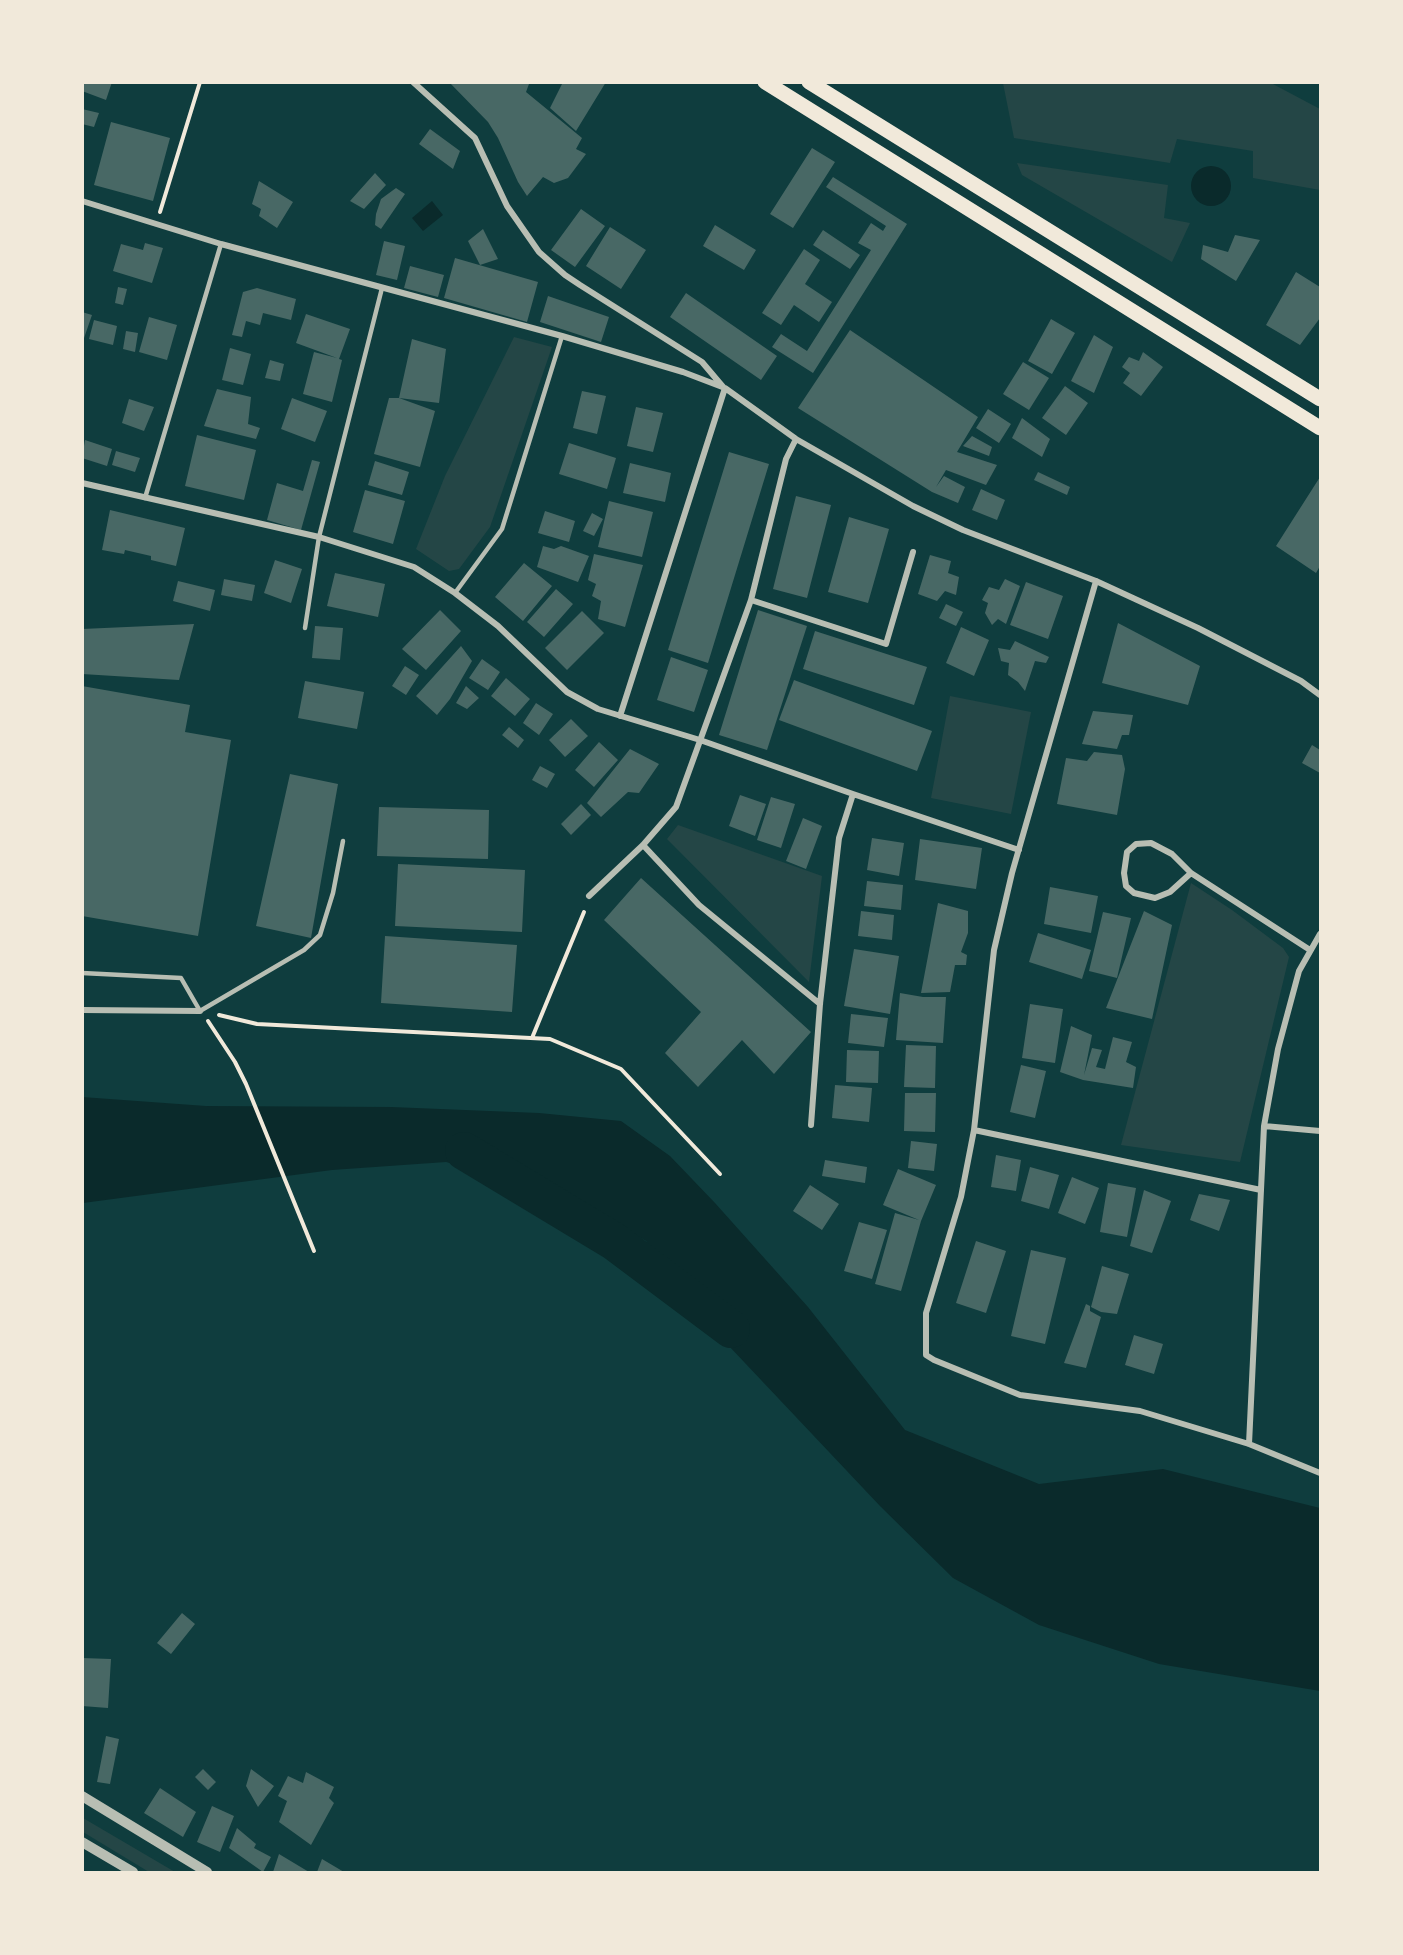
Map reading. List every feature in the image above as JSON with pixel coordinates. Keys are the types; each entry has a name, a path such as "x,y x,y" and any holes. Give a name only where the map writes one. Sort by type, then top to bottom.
{"main road":[{"path":"765,82 1320,428"},
{"path":"809,82 1320,399"}],"street":[{"path":"414,82 475,138 507,206 539,252 565,275 702,362 724,388"},
{"path":"82,201 221,244 562,336 683,372 724,388 796,439 913,506 963,530 1096,580 1198,628 1301,681 1320,695"},
{"path":"620,716 724,388"},
{"path":"588,896 643,845 676,807 751,600 786,459 796,439"},
{"path":"82,483 319,537 414,567 455,593 498,626 567,692 598,709 700,740 1020,850"},
{"path":"751,600 886,644 913,552"},
{"path":"1096,580 994,950 974,1130 961,1197 926,1312 926,1355 1020,1395 1140,1411 1249,1444 1320,1473"},
{"path":"811,1125 820,1004 839,838 853,794"},
{"path":"1191,873 1170,892 1155,897 1134,893 1126,886 1124,873 1127,852 1136,844 1151,843 1172,854 1191,873 1310,950"},
{"path":"643,845 699,905 820,1004"},
{"path":"1249,1444 1264,1126 1278,1049 1299,971 1320,934"},
{"path":"82,1010 200,1011"},
{"path":"1264,1126 1320,1131"},
{"path":"974,1130 1261,1190"},
{"path":"82,1796 207,1872"},
{"path":"82,1842 133,1872"}],"lane":[{"path":"145,498 221,244"},
{"path":"304,628 319,537 382,288"},
{"path":"455,593 501,530 562,336"},
{"path":"82,973 181,978 200,1011 304,950 320,935 333,893 343,841"}],"path":[{"path":"156,224 200,82"},
{"path":"532,1038 584,912"},
{"path":"200,1011 257,1024 549,1039 621,1069 720,1174"},
{"path":"200,1011 220,1038 246,1084 314,1251"}],"shaded area":[{"path":"1003,83 1271,83 1320,109 1320,190 1253,178 1253,151 1177,139 1170,163 1014,138"},
{"path":"1017,163 1168,185 1164,218 1190,223 1172,262 1022,175"},
{"path":"1211,166 1225,172 1231,186 1225,200 1211,206 1197,200 1191,186 1197,172"},
{"path":"432,201 443,215 423,231 412,218"},
{"path":"514,337 552,347 490,527 459,569 449,571 416,549 445,476"},
{"path":"950,696 1031,712 1011,814 931,798"},
{"path":"678,825 822,876 809,982 667,839"},
{"path":"1191,883 1283,948 1289,957 1240,1162 1121,1145"},
{"path":"82,1097 206,1106 391,1107 539,1113 621,1121 670,1156 715,1203 808,1307 905,1430 1039,1484 1163,1469 1320,1508 1320,1691 1159,1664 1039,1625 953,1578 880,1506 711,1327 646,1241 570,1194 446,1162 332,1170 83,1203"},
{"path":"82,1818 175,1872 149,1872 83,1832"}],"building":[{"path":"82,82 112,82 106,100 82,91"},
{"path":"449,82 527,82 529,84 526,92 582,138 576,149 586,154 568,178 554,183 543,177 527,196 488,122"},
{"path":"563,82 606,82 576,131 550,108"},
{"path":"82,109 99,113 94,127 82,124"},
{"path":"111,122 170,138 153,201 94,185"},
{"path":"430,129 460,151 453,169 419,144"},
{"path":"812,148 835,162 793,228 770,214"},
{"path":"375,173 386,185 364,209 350,201"},
{"path":"833,177 907,224 813,373 772,347 781,334 807,351 871,250 858,243 871,223 883,231 886,226 826,187"},
{"path":"259,181 293,202 277,228 259,216 261,209 252,204"},
{"path":"396,188 405,194 381,229 375,225 381,199"},
{"path":"581,209 605,226 575,267 551,250"},
{"path":"715,225 756,250 744,270 703,246"},
{"path":"610,227 646,250 621,289 586,266"},
{"path":"483,229 498,259 480,265 468,241"},
{"path":"823,230 860,255 850,269 813,245"},
{"path":"1235,235 1260,240 1236,281 1201,259 1203,245 1228,252"},
{"path":"384,241 405,246 397,280 376,275"},
{"path":"145,243 163,248 152,283 113,271 121,244 143,250"},
{"path":"804,249 820,260 805,284 832,302 819,322 794,305 781,325 762,313"},
{"path":"455,258 538,282 527,322 444,298"},
{"path":"410,266 444,275 438,297 404,288"},
{"path":"1296,272 1320,287 1320,318 1300,345 1266,325"},
{"path":"118,287 127,289 123,305 115,303"},
{"path":"257,288 296,299 291,320 263,313 260,325 246,321 242,337 232,335 243,292"},
{"path":"686,293 777,356 761,380 670,317"},
{"path":"548,296 609,317 601,342 540,322"},
{"path":"82,312 92,315 83,341 82,341"},
{"path":"306,314 350,329 339,359 342,360 332,402 303,394 314,352 337,358 296,343"},
{"path":"149,317 177,325 167,360 139,352"},
{"path":"1051,319 1075,333 1052,374 1028,361"},
{"path":"94,320 117,326 113,345 89,339"},
{"path":"850,330 978,417 957,452 997,465 986,485 946,470 936,487 944,476 965,487 958,503 932,492 798,408"},
{"path":"126,331 138,333 135,352 123,349"},
{"path":"1094,335 1113,347 1094,393 1071,381"},
{"path":"412,339 446,349 439,403 399,398"},
{"path":"230,348 251,354 243,385 222,380"},
{"path":"1143,352 1163,367 1141,396 1123,383 1130,373 1122,367 1129,357 1139,361"},
{"path":"270,360 284,364 280,381 265,378"},
{"path":"1023,362 1049,378 1029,410 1003,394"},
{"path":"1065,386 1088,403 1066,435 1042,418"},
{"path":"217,389 251,397 248,424 260,428 256,439 204,426"},
{"path":"582,391 606,396 597,434 573,428"},
{"path":"292,398 327,411 315,442 281,429"},
{"path":"389,398 399,398 435,411 420,467 374,454"},
{"path":"129,399 154,407 144,431 122,423"},
{"path":"636,407 663,413 653,452 627,446"},
{"path":"988,409 1011,424 999,443 976,428"},
{"path":"1022,418 1050,439 1042,457 1012,438"},
{"path":"197,435 256,450 244,500 185,486"},
{"path":"972,436 992,447 989,456 963,446"},
{"path":"85,440 112,449 107,466 82,458"},
{"path":"569,443 616,458 607,489 559,474"},
{"path":"116,451 140,458 135,472 112,465"},
{"path":"729,452 769,464 708,663 668,650"},
{"path":"312,460 320,462 301,530 267,520 277,483 303,491"},
{"path":"375,461 409,472 402,495 368,485"},
{"path":"630,463 671,473 665,502 623,493"},
{"path":"1038,472 1070,487 1067,495 1034,480"},
{"path":"1320,477 1320,566 1316,573 1276,546"},
{"path":"981,489 1005,500 997,520 972,510"},
{"path":"365,490 405,501 393,544 353,532"},
{"path":"796,496 831,505 807,598 773,589"},
{"path":"609,501 653,512 642,557 598,547"},
{"path":"110,510 185,528 176,566 151,560 151,556 125,550 124,554 102,550"},
{"path":"545,511 575,521 569,542 538,533"},
{"path":"592,513 603,519 594,536 583,531"},
{"path":"849,517 889,529 868,603 828,592"},
{"path":"543,546 554,549 561,546 589,556 578,582 537,567"},
{"path":"594,554 643,565 625,627 598,619 601,601 592,596 596,584 588,580"},
{"path":"930,555 951,561 948,573 959,577 956,595 945,591 937,601 918,594"},
{"path":"275,560 302,569 291,603 264,593"},
{"path":"524,563 552,586 523,621 495,597"},
{"path":"335,573 385,584 378,617 327,606"},
{"path":"224,579 255,585 252,601 221,595"},
{"path":"1005,579 1020,586 1006,624 998,619 992,625 985,613 988,603 982,600 989,587 999,590"},
{"path":"178,581 215,590 210,611 173,601"},
{"path":"1026,582 1063,596 1048,639 1010,625"},
{"path":"556,589 573,604 544,637 527,622"},
{"path":"946,604 963,612 956,626 939,618"},
{"path":"440,610 461,631 426,670 402,649"},
{"path":"758,610 807,626 767,750 719,735"},
{"path":"582,611 604,633 567,670 545,648"},
{"path":"1118,623 1200,666 1188,705 1102,683"},
{"path":"194,624 179,680 82,674 82,629"},
{"path":"315,626 343,628 340,660 312,658"},
{"path":"961,627 989,640 974,676 946,663"},
{"path":"815,631 927,667 914,705 803,669"},
{"path":"1015,641 1049,657 1046,663 1035,661 1025,691 1008,675 1009,663 1001,661 998,648 1010,650"},
{"path":"461,646 472,661 450,699 437,715 416,696"},
{"path":"671,657 708,670 694,712 657,700"},
{"path":"482,659 500,672 488,690 469,678"},
{"path":"405,666 419,675 406,695 392,686"},
{"path":"506,678 530,699 515,716 491,696"},
{"path":"794,680 932,731 917,771 779,720"},
{"path":"305,681 364,692 357,729 298,718"},
{"path":"82,686 190,705 185,732 231,740 198,936 82,916"},
{"path":"466,686 479,698 467,709 456,703"},
{"path":"536,703 553,714 539,735 523,723"},
{"path":"1093,711 1133,715 1129,735 1122,735 1117,749 1082,744"},
{"path":"571,719 588,736 565,757 549,740"},
{"path":"509,727 524,740 518,748 502,735"},
{"path":"599,742 618,760 594,787 575,770"},
{"path":"1312,745 1320,750 1320,773 1302,763"},
{"path":"630,749 659,764 639,793 628,792 601,817 587,803"},
{"path":"1094,752 1122,755 1125,769 1117,815 1057,804 1066,758 1087,761"},
{"path":"540,766 555,774 547,788 532,780"},
{"path":"290,774 338,784 311,938 256,926"},
{"path":"740,795 766,804 755,836 729,826"},
{"path":"771,797 795,804 781,848 757,840"},
{"path":"581,804 591,815 571,835 561,824"},
{"path":"379,807 489,810 488,859 377,856"},
{"path":"803,818 822,826 806,869 786,861"},
{"path":"872,838 904,843 899,876 867,870"},
{"path":"920,839 982,848 976,889 915,880"},
{"path":"398,864 525,870 522,932 395,926"},
{"path":"641,878 811,1032 774,1074 742,1040 698,1087 665,1053 701,1012 604,920"},
{"path":"867,881 903,885 901,910 864,906"},
{"path":"1050,887 1098,896 1091,933 1044,924"},
{"path":"938,903 968,911 968,933 961,952 967,955 966,965 955,965 950,992 921,993"},
{"path":"861,911 894,915 892,940 858,936"},
{"path":"1144,911 1172,925 1152,1019 1106,1008"},
{"path":"1103,912 1131,918 1117,978 1089,971"},
{"path":"1038,933 1091,950 1082,979 1029,962"},
{"path":"385,936 517,945 512,1012 381,1003"},
{"path":"854,949 899,956 890,1014 844,1006"},
{"path":"900,993 923,997 946,997 943,1043 896,1040"},
{"path":"1030,1004 1063,1009 1055,1063 1022,1058"},
{"path":"851,1014 888,1018 884,1047 848,1043"},
{"path":"1071,1026 1092,1035 1084,1075 1092,1048 1102,1050 1096,1067 1105,1069 1113,1037 1132,1042 1126,1062 1136,1067 1133,1088 1083,1080 1060,1072"},
{"path":"906,1045 936,1046 935,1088 904,1087"},
{"path":"847,1050 879,1051 878,1083 846,1082"},
{"path":"1021,1065 1046,1071 1035,1118 1010,1112"},
{"path":"835,1085 872,1088 869,1122 832,1118"},
{"path":"905,1093 936,1093 935,1132 904,1131"},
{"path":"911,1141 937,1144 934,1171 908,1168"},
{"path":"996,1155 1021,1160 1016,1191 991,1187"},
{"path":"825,1160 867,1167 865,1183 822,1176"},
{"path":"1030,1167 1059,1175 1049,1209 1021,1201"},
{"path":"898,1169 936,1185 921,1221 901,1291 875,1284 895,1213 919,1220 883,1205"},
{"path":"1072,1177 1099,1188 1085,1224 1058,1213"},
{"path":"1108,1183 1136,1188 1127,1237 1100,1232"},
{"path":"810,1185 839,1204 822,1230 793,1211"},
{"path":"1144,1190 1171,1201 1152,1253 1130,1246"},
{"path":"1199,1194 1230,1200 1219,1231 1190,1220"},
{"path":"859,1222 887,1230 872,1279 844,1271"},
{"path":"976,1241 1006,1251 986,1313 956,1303"},
{"path":"1031,1250 1066,1258 1045,1344 1011,1336"},
{"path":"1102,1266 1129,1274 1117,1314 1101,1312 1091,1307"},
{"path":"1086,1304 1090,1306 1090,1311 1101,1317 1086,1368 1064,1363"},
{"path":"1134,1335 1163,1344 1154,1374 1125,1365"},
{"path":"182,1613 195,1624 171,1654 157,1643"},
{"path":"82,1658 111,1659 108,1708 82,1706"},
{"path":"106,1736 119,1739 110,1784 97,1782"},
{"path":"203,1769 216,1782 208,1790 195,1777"},
{"path":"251,1769 274,1786 258,1807 246,1786"},
{"path":"306,1772 334,1787 329,1798 334,1803 311,1845 279,1822 287,1801 278,1796 288,1776 303,1783"},
{"path":"160,1788 196,1812 183,1837 144,1813"},
{"path":"212,1806 234,1816 220,1852 197,1842"},
{"path":"237,1828 256,1844 254,1848 271,1857 263,1872 229,1848"},
{"path":"279,1854 309,1872 273,1872"},
{"path":"322,1859 344,1872 317,1872"}],"waterway":[{"path":"464,1151 615,1242 731,1329"}]}
